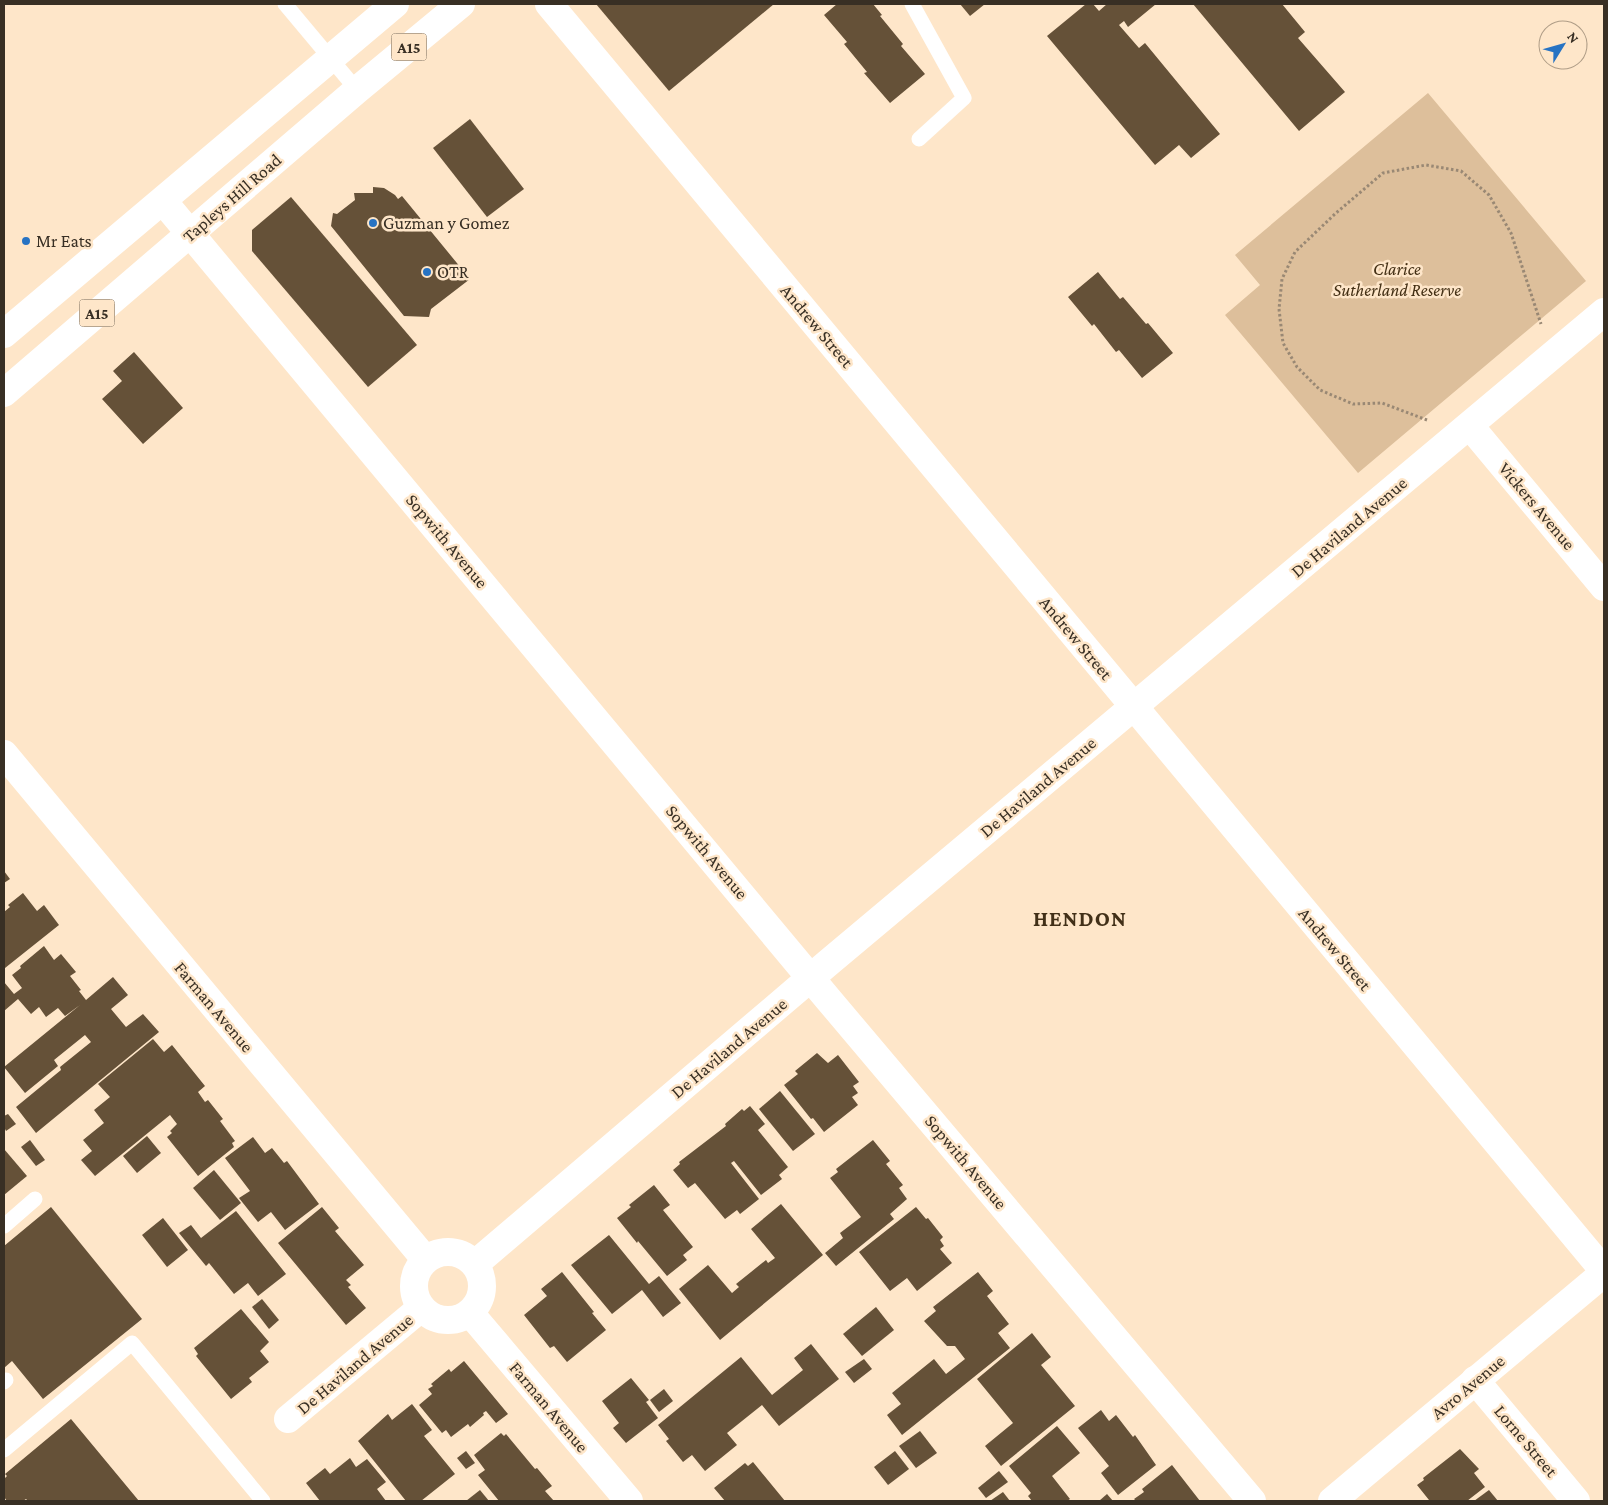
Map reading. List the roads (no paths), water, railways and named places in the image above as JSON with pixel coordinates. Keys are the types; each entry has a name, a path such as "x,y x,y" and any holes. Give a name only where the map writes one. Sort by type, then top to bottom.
{"street":[{"name":"A15","path":"4,334 394,4"},
{"name":"Tapleys Hill Road","path":"4,392 191,234 357,90 461,4"},
{"name":"Andrew Street","path":"548,4 1604,1272"},
{"name":"Sopwith Avenue","path":"163,201 811,978 1252,1501"},
{"name":"De Haviland Avenue","path":"475,1264 811,978 1604,312"},
{"name":"Vickers Avenue","path":"1470,426 1604,587"},
{"name":"Farman Avenue","path":"4,754 425,1260"},
{"path":"444,1251 463,1255 475,1264 481,1275 482,1289 480,1298 470,1312 454,1320 442,1320 421,1308 413,1289 414,1278 418,1268 425,1260 433,1254 444,1251"},
{"name":"Avro Avenue","path":"1332,1501 1604,1272"},
{"name":"De Haviland Avenue","path":"288,1419 421,1308"},
{"name":"Farman Avenue","path":"470,1312 629,1501"},
{"name":"Lorne Street","path":"1476,1380 1576,1501"}],"lane":[{"path":"285,4 357,90"},
{"path":"912,4 964,98 919,139"},
{"path":"4,1226 35,1199"},
{"path":"4,1450 132,1343 263,1501"}],"place":[{"name":"Guzman y Gomez","path":"373,223"},
{"name":"Mr Eats","path":"26,241"},
{"name":"OTR","path":"427,272"}],"district":[{"name":"HENDON","path":"1080,918"}],"park label":[{"name":"Clarice Sutherland Reserve","path":"1397,279"}]}
